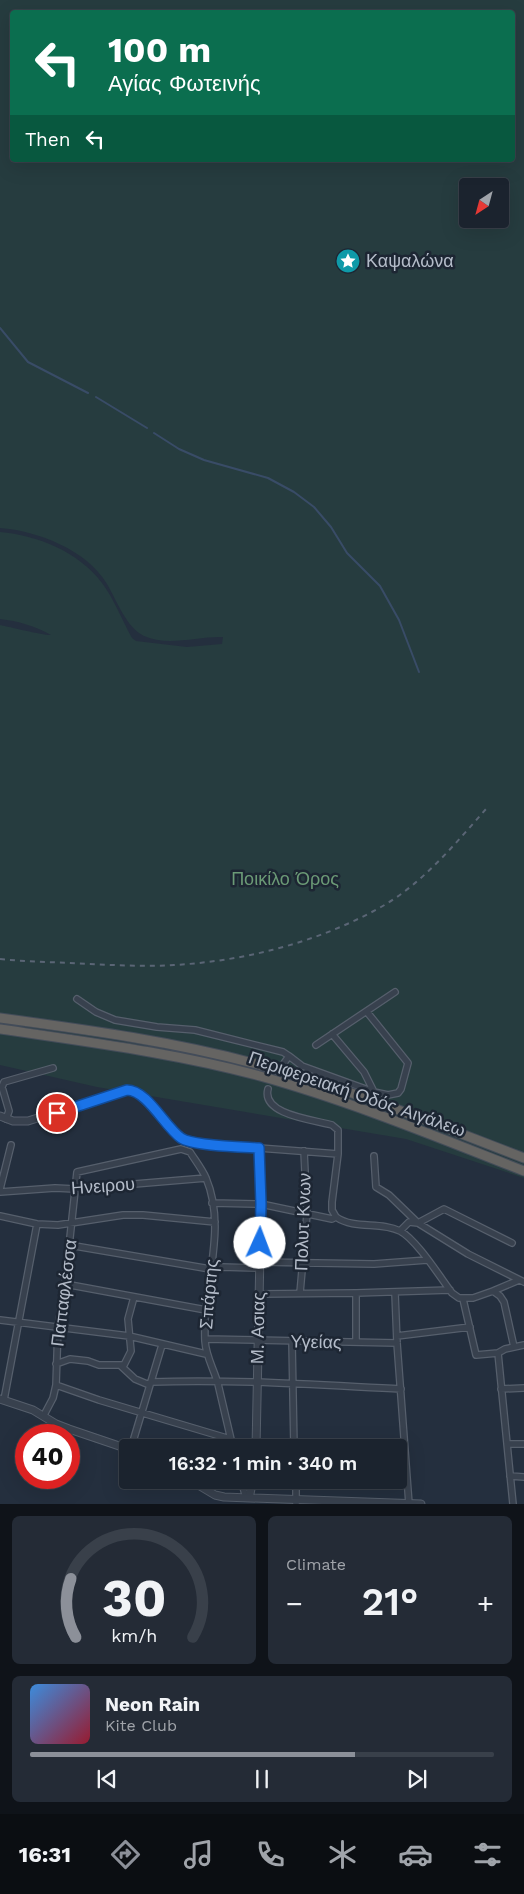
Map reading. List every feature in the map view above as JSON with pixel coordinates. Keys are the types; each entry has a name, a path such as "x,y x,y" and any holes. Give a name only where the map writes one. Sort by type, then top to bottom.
{"highway":[{"name":"Περιφερειακή Οδός Αιγάλεω","path":"0,1018 195,1049 265,1066 344,1092 524,1158"},
{"name":"Περιφερειακή Οδός Αιγάλεω","path":"0,1029 193,1060 262,1077 412,1128 524,1171"}],"street":[{"path":"316,1045 395,992"},
{"path":"77,999 96,1012 115,1020 156,1027 195,1030 276,1050 289,1056 302,1066 374,1092 394,1095 401,1089 408,1063 367,1012"},
{"path":"332,1034 364,1072 374,1092"},
{"path":"282,1066 289,1056"},
{"path":"53,1068 3,1084 2,1089 9,1111 3,1118 19,1122 28,1121 132,1090 142,1096 175,1133 185,1141 338,1154"},
{"path":"268,1089 267,1098 269,1103 277,1110 335,1126 339,1134 332,1210 336,1217 349,1223 400,1231 412,1241 450,1290 459,1298 473,1298 522,1281"},
{"path":"0,1191 11,1145"},
{"name":"Μ. Ασιας","path":"256,1439 261,1204 259,1148"},
{"name":"Παπαφλέσσα","path":"44,1415 53,1398 56,1385 58,1327 72,1224 75,1175 80,1170 181,1149"},
{"name":"Σπάρτης","path":"181,1149 190,1152 206,1178 212,1202 215,1238 206,1310 206,1354 217,1382 231,1439"},
{"name":"Πολυτ Κνων","path":"300,1293 307,1214 304,1151"},
{"path":"374,1156 376,1187 389,1195 418,1222 468,1254 522,1281"},
{"path":"0,1159 7,1161"},
{"name":"Ηνειρου","path":"0,1191 75,1188 206,1178"},
{"path":"212,1202 261,1204 332,1219 336,1217"},
{"path":"400,1231 409,1222 418,1222 444,1209 512,1243"},
{"path":"0,1216 37,1224 72,1224 123,1215 143,1215 215,1222"},
{"path":"37,1224 2,1399 44,1415 63,1426 119,1446"},
{"path":"69,1245 210,1269 304,1262 374,1264 427,1260"},
{"path":"65,1284 206,1310"},
{"path":"259,1294 356,1294 450,1290"},
{"path":"493,1291 504,1302 514,1347"},
{"path":"396,1292 397,1344 404,1439"},
{"path":"356,1294 356,1342"},
{"path":"121,1366 127,1362 130,1351 128,1315 134,1297"},
{"path":"463,1299 476,1355 498,1353 505,1348 524,1345"},
{"path":"0,1320 129,1336 206,1354"},
{"path":"397,1336 470,1327"},
{"name":"Υγείας","path":"205,1338 397,1344"},
{"path":"292,1342 294,1439"},
{"path":"134,1439 162,1345"},
{"path":"498,1353 513,1504"},
{"path":"56,1364 70,1359 99,1365 121,1366 142,1382 148,1384 151,1382 217,1382 401,1389"},
{"path":"56,1385 142,1412 218,1439"},
{"path":"501,1389 524,1388"},
{"path":"506,1444 524,1444"},
{"path":"510,1476 524,1476"},
{"path":"407,1477 409,1504"},
{"path":"205,1489 224,1501 248,1498 296,1502 422,1504"},
{"path":"244,1489 248,1498"},
{"path":"248,1498 250,1489"},
{"path":"296,1489 296,1502"}],"green space":[{"name":"Ποικίλο Όρος","path":"0,0 524,0 524,1178 406,1139 97,1087 0,1065 0,625 51,635 26,624 0,619 0,532 42,541 82,562 102,583 132,638 136,641 187,647 222,644 223,637 163,641 144,636 127,620 107,584 87,561 60,544 30,533 0,528"}],"waterway":[{"path":"0,328 28,362 88,393"},
{"path":"96,397 147,428"},
{"path":"154,433 179,449 204,460 268,478 294,492 314,507 331,527 347,553 380,586 399,620 419,672"}],"railway":[{"path":"0,959 120,965 174,965 228,959 281,948 307,940 357,919 396,898 424,875 486,809"}],"place":[{"name":"Καψαλώνα","path":"348,261"}],"route":[{"path":"57,1113 132,1090 142,1096 175,1133 185,1141 259,1148 260,1243"}]}
